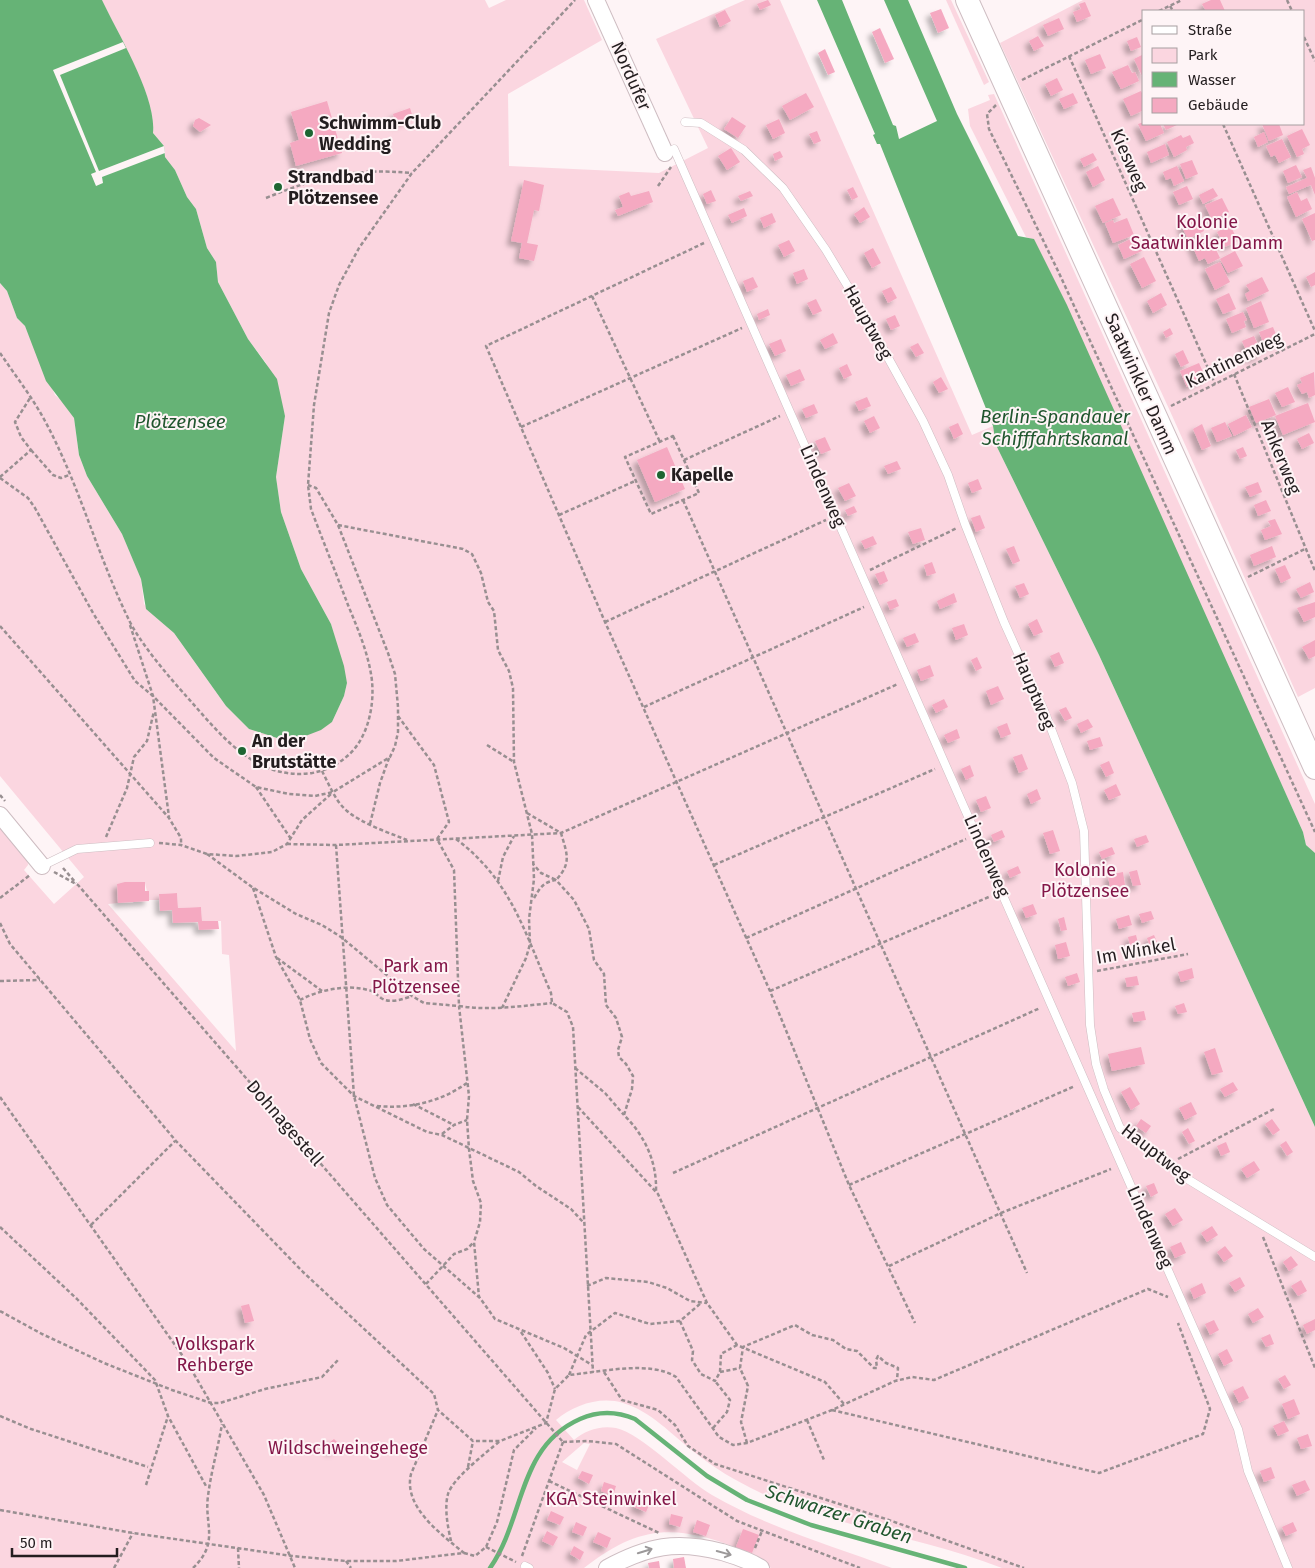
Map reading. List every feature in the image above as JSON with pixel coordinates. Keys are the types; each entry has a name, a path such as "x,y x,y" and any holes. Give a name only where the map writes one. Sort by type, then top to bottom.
{"main road":[{"name":"Saatwinkler Damm","path":"967,0 1313,760"}],"street":[{"name":"Nordufer","path":"596,0 669,151"},
{"path":"0,816 42,866"},
{"path":"607,1568 646,1550 679,1545 704,1548 755,1565"}],"lane":[{"name":"Hauptweg","path":"685,122 701,123 744,150 783,188 826,250 923,421 948,475 964,524 1004,622 1045,713 1072,783 1084,831 1090,1025 1096,1064 1104,1090 1120,1128 1189,1180 1256,1222 1269,1227 1315,1257"},
{"name":"Lindenweg","path":"669,151 862,574 1092,1094 1238,1429 1248,1470 1288,1568"},
{"path":"42,866 77,849 150,843"},
{"path":"1092,1094 1104,1090"}],"path":[{"path":"129,620 169,676 234,747 253,762 280,773 302,774 322,771 335,765 354,750 364,735 369,720 373,687 365,648 311,509 308,484 315,397 329,313 338,285 359,248 412,173 576,0"},
{"path":"1161,10 1182,0"},
{"path":"1170,6 1172,10"},
{"path":"1017,83 1142,20"},
{"path":"1305,39 1315,61"},
{"name":"Kiesweg","path":"1069,56 1215,384"},
{"path":"999,103 987,114 989,129 1080,316 1315,832"},
{"path":"1223,125 1315,333"},
{"path":"266,198 303,182 351,172 412,173"},
{"path":"704,243 486,346 605,622 770,991 816,1109 849,1185 915,1323"},
{"path":"592,296 660,442"},
{"path":"521,427 742,328"},
{"name":"Kantinenweg","path":"1168,407 1315,333"},
{"path":"0,353 45,420 70,474 129,620 153,696 169,818"},
{"name":"Ankerweg","path":"1234,374 1315,571"},
{"path":"30,398 14,422 21,437 53,475 61,478 70,474"},
{"path":"684,460 781,416"},
{"path":"673,436 698,493 650,514 625,457 660,442 673,436"},
{"path":"31,450 0,478 28,498 35,508 121,660 135,681 153,696 214,758 256,787 291,840"},
{"path":"559,515 636,481"},
{"path":"308,484 316,488 338,525 395,674 398,716 395,746 380,783 370,824"},
{"path":"683,500 1027,1274"},
{"path":"605,622 826,520"},
{"path":"862,574 942,537 964,524"},
{"path":"338,525 463,549 472,554 481,574 488,602 494,611 498,650 508,671 513,688 514,762 532,834 533,899 529,919 530,944 526,958 502,1008"},
{"path":"1242,579 1305,549"},
{"path":"644,707 864,607"},
{"path":"0,626 169,818 177,829 181,845"},
{"path":"287,844 336,845 561,833 898,684"},
{"path":"104,846 111,821 127,788 134,757 147,741 155,706"},
{"path":"398,716 434,765 449,822 437,839"},
{"path":"487,745 514,762"},
{"path":"150,843 181,845 207,854 236,856 272,852 291,840 302,820 332,792 390,757"},
{"path":"714,865 935,769"},
{"path":"322,771 332,792 346,811 370,824 410,841"},
{"path":"256,787 289,794 315,796 332,792"},
{"path":"527,813 561,833 567,856 566,870 556,880 548,881 541,886 533,899"},
{"path":"498,881 502,857 514,835"},
{"path":"455,838 477,855 514,905 551,993 552,1002"},
{"path":"437,839 454,870 459,1006 469,1110 467,1120 469,1149 473,1181 481,1203 480,1222 474,1242 480,1298"},
{"path":"746,938 966,839"},
{"path":"336,845 341,937 354,1096 375,1178 387,1205 424,1249 480,1298 495,1319 564,1348 592,1364"},
{"path":"207,854 252,887 296,914 322,924 341,937 412,996 424,1003 474,1009 502,1008 552,1002 568,1012 573,1027 593,1373"},
{"path":"532,863 542,873 556,880 574,900 589,929 594,960 604,974 606,1005 616,1018 622,1037 618,1050 619,1058 626,1064 632,1076 632,1089 624,1115"},
{"path":"0,898 42,866"},
{"name":"Dohnagestell","path":"42,866 78,885 563,1442"},
{"path":"252,887 276,957 300,1000 310,1039 321,1063 354,1096 427,1132 442,1135 519,1172 536,1186 571,1208 584,1223"},
{"path":"770,991 991,896"},
{"path":"0,923 10,944 176,1141 303,1272 434,1394 438,1410 473,1441 500,1441"},
{"name":"Im Winkel","path":"1088,972 1188,954"},
{"path":"276,957 322,990"},
{"path":"0,981 40,980"},
{"path":"300,1000 322,990 345,989 366,989 375,992 384,1000 392,1001 412,996"},
{"path":"673,1173 1040,1008"},
{"path":"575,1068 605,1093 643,1138 654,1163 656,1192"},
{"path":"374,1106 398,1108 434,1102 450,1095 467,1083"},
{"path":"849,1185 1075,1086"},
{"path":"0,1097 187,1362 264,1495 292,1556 295,1568"},
{"path":"413,1104 454,1124"},
{"path":"577,1106 656,1192 707,1303 737,1345 825,1382 844,1404"},
{"path":"1167,1164 1274,1108"},
{"path":"442,1135 454,1124 467,1120"},
{"path":"92,1225 176,1141"},
{"path":"889,1266 1001,1213 1111,1169"},
{"path":"1256,1222 1315,1368"},
{"path":"0,1227 77,1299 134,1357 156,1384 168,1416 206,1486"},
{"path":"426,1284 454,1254 467,1249 474,1242"},
{"path":"588,1286 606,1278 648,1282 701,1303 707,1303"},
{"path":"569,1375 651,1367 667,1371 676,1378 719,1437 733,1444 747,1443 832,1410 897,1380 912,1377 934,1380 1148,1289 1169,1297"},
{"path":"451,1542 448,1525 448,1494 468,1468 500,1441 546,1423 555,1390 569,1375 586,1335 616,1313 650,1324 680,1321 701,1303"},
{"path":"0,1311 42,1334 156,1384 211,1403 220,1403 322,1377 338,1360"},
{"path":"832,1410 1099,1473 1203,1434 1210,1409 1176,1316"},
{"path":"680,1321 693,1351 692,1360 696,1367 701,1374 716,1381 730,1400 727,1412 713,1428"},
{"path":"743,1347 795,1325 812,1335 832,1340 846,1349 857,1351 874,1368 877,1368 876,1360 878,1356 886,1363 898,1368 897,1380"},
{"path":"520,1331 548,1373 555,1390"},
{"path":"716,1381 720,1372 721,1354 737,1345"},
{"path":"743,1347 740,1368 748,1386 741,1422 747,1443"},
{"path":"720,1372 740,1368"},
{"path":"604,1372 622,1400 658,1410 675,1425 688,1446 715,1464 886,1519 1024,1568"},
{"path":"438,1410 408,1484 410,1495 421,1513 464,1554"},
{"path":"0,1416 31,1429 148,1467"},
{"path":"146,1485 168,1416"},
{"path":"807,1420 824,1460"},
{"path":"193,1568 208,1544 210,1527 207,1498 223,1423"},
{"path":"0,1510 133,1533 292,1556 396,1561 464,1554 475,1556 486,1547 497,1522 514,1450 537,1427"},
{"path":"468,1468 473,1441"},
{"path":"524,1567 549,1481 563,1442 587,1441 616,1444 737,1521 860,1568"},
{"path":"549,1481 657,1532 679,1545"},
{"path":"755,1565 762,1531"},
{"path":"114,1568 133,1533"},
{"path":"486,1547 510,1560"},
{"path":"238,1548 239,1568"},
{"path":"346,1560 351,1568"}],"green space":[{"path":"102,0 485,0 489,8 506,0 584,0 602,40 508,94 509,166 659,173 708,148 656,39 745,0 780,0 972,435 993,426 996,445 1099,655 1315,1127 1315,1568 1002,1568 942,1548 819,1515 759,1492 709,1463 661,1424 643,1412 623,1403 596,1401 579,1406 556,1420 574,1440 588,1431 599,1428 610,1427 626,1432 651,1447 701,1488 733,1506 800,1535 892,1568 771,1568 751,1556 751,1553 727,1544 684,1533 664,1532 645,1535 626,1542 606,1552 584,1568 0,1568 0,825 27,855 28,865 24,870 54,904 84,877 0,776 0,283 7,291 17,318 25,326 55,395 63,402 74,418 79,455 87,476 122,534 141,578 144,604 151,613 174,633 226,706 249,729 277,738 295,740 332,722 344,696 347,683 331,624 301,569 281,512 276,477 285,416 266,363 248,339 218,282 216,262 207,248 196,209 187,197 175,170 165,157 164,146 153,133 153,119 143,84","holes":["145,883 149,900 159,900 159,894 177,893 178,908 201,907 202,921 221,921 222,954 229,955 236,1051 108,904 118,903 117,884","584,1443 590,1444 577,1470 562,1462"]},
{"path":"946,0 951,0 989,82 984,85"},
{"name":"Kolonie Saatwinkler Damm","path":"1083,0 1315,0 1315,688 1298,697 1170,411 1000,43"},
{"path":"994,94 1315,804 1315,853 1306,845 1303,832 1034,240 1026,237 970,126 968,109 990,100 988,95"}],"water":[{"name":"Plötzensee","path":"0,0 102,0 143,84 153,118 153,133 164,146 165,157 175,170 187,197 196,209 207,248 216,262 218,282 248,339 277,379 285,416 276,477 281,512 301,569 331,624 344,666 347,683 344,696 332,722 321,730 295,740 277,738 249,729 226,706 174,633 146,609 141,579 122,534 87,476 79,455 74,418 46,381 25,326 17,318 7,291 0,283"},
{"name":"Berlin-Spandauer Schifffahrtskanal","path":"817,0 842,0 893,125 896,126 899,139 937,121 884,0 908,0 957,114 1018,236 1034,239 1067,305 1303,832 1306,845 1315,853 1315,1127 1099,655 996,445 993,426 880,144 877,144 873,135 875,134"}],"pier":[{"path":"123,42 126,48 60,75 99,171 164,146 165,153 102,177 103,183 96,186 91,174 96,172 53,70"}],"building":[{"path":"768,0 771,5 760,10 757,4"},
{"path":"1211,0 1220,0 1225,10 1205,10 1202,4"},
{"path":"1085,2 1091,16 1077,22 1073,12 1081,9 1079,4"},
{"path":"941,9 949,28 938,33 930,13"},
{"path":"725,10 731,21 720,27 715,15"},
{"path":"1059,18 1064,29 1048,36 1043,25"},
{"path":"880,28 894,59 885,63 872,32"},
{"path":"1038,36 1044,46 1034,51 1029,41"},
{"path":"1137,37 1141,47 1131,51 1127,41"},
{"path":"825,49 835,72 828,75 818,53"},
{"path":"1100,54 1106,68 1091,74 1085,60"},
{"path":"1142,55 1142,76 1134,59"},
{"path":"1128,65 1132,73 1135,72 1139,81 1121,89 1112,72"},
{"path":"1057,78 1063,90 1051,96 1045,84"},
{"path":"1141,91 1142,111 1131,116 1123,99"},
{"path":"806,93 814,107 790,120 782,106"},
{"path":"1073,93 1078,103 1064,109 1059,99"},
{"path":"327,101 342,153 296,166 290,143 299,140 291,112"},
{"path":"410,108 413,118 396,124 393,114"},
{"path":"732,117 746,126 738,138 724,129"},
{"path":"199,118 211,125 200,132 193,126 195,120"},
{"path":"779,119 785,133 773,139 766,125"},
{"path":"1142,123 1142,125 1160,125 1164,133 1146,141 1138,124"},
{"path":"1164,125 1177,125 1166,130"},
{"path":"1262,125 1279,125 1283,135 1269,141"},
{"path":"1302,129 1310,145 1302,149 1304,154 1297,157 1287,136"},
{"path":"817,131 821,141 814,144 809,134"},
{"path":"1264,132 1268,142 1258,147 1254,137"},
{"path":"1181,135 1183,138 1190,135 1194,143 1186,147 1187,150 1174,157 1167,142"},
{"path":"1282,139 1291,157 1279,163 1275,155 1271,157 1266,146"},
{"path":"1165,144 1169,155 1151,163 1147,152"},
{"path":"731,148 740,162 727,170 718,156"},
{"path":"780,151 783,157 775,161 773,154"},
{"path":"1093,153 1097,160 1084,167 1080,159"},
{"path":"1192,160 1198,174 1186,179 1180,164"},
{"path":"1296,165 1302,177 1288,183 1283,171"},
{"path":"1098,166 1105,180 1093,187 1086,172"},
{"path":"1177,166 1184,181 1174,186 1171,178 1166,180 1163,172"},
{"path":"1311,167 1315,178 1315,195 1311,185 1289,194 1286,187 1307,178 1303,170"},
{"path":"524,180 544,185 539,211 534,210 527,243 538,245 534,261 519,258 522,243 511,241"},
{"path":"1187,186 1193,199 1179,205 1173,192"},
{"path":"853,187 858,197 852,200 847,190"},
{"path":"1213,188 1218,196 1203,204 1199,195"},
{"path":"711,190 716,201 707,204 703,194"},
{"path":"649,191 653,202 618,216 615,210 623,207 619,196 629,192 631,196"},
{"path":"750,191 753,196 741,201 738,196"},
{"path":"1297,192 1301,201 1307,198 1312,209 1296,217 1287,197"},
{"path":"1113,198 1121,215 1103,223 1095,206"},
{"path":"1222,198 1229,212 1212,220 1205,205"},
{"path":"864,207 870,217 860,223 854,214"},
{"path":"744,208 747,216 732,223 728,215"},
{"path":"772,213 776,222 764,228 760,218"},
{"path":"1315,213 1315,240 1312,241 1302,219"},
{"path":"1197,217 1204,231 1188,239 1181,225"},
{"path":"1127,218 1134,235 1113,243 1105,223 1113,220 1114,223"},
{"path":"1230,225 1238,241 1225,247 1217,232"},
{"path":"1209,235 1220,258 1208,264 1205,258 1199,261 1191,243"},
{"path":"1137,236 1144,250 1124,259 1118,245"},
{"path":"789,240 795,251 784,257 778,245"},
{"path":"873,248 881,263 872,268 864,253"},
{"path":"1235,251 1243,266 1228,273 1220,259"},
{"path":"1144,257 1156,281 1142,288 1130,264"},
{"path":"1220,262 1230,282 1215,290 1205,269"},
{"path":"804,269 808,279 797,284 793,273"},
{"path":"1315,272 1315,285 1311,287 1306,277"},
{"path":"753,277 758,287 747,292 743,281"},
{"path":"1262,277 1269,291 1248,301 1245,294 1250,291 1246,285"},
{"path":"891,287 897,298 888,303 882,291"},
{"path":"1161,293 1167,305 1153,313 1147,301"},
{"path":"1229,293 1236,309 1223,314 1216,299"},
{"path":"816,299 822,311 813,315 807,303"},
{"path":"1261,301 1269,322 1254,328 1246,308"},
{"path":"768,309 770,315 759,320 757,314"},
{"path":"1243,312 1247,320 1244,321 1246,327 1232,333 1226,319"},
{"path":"895,315 900,326 891,330 886,319"},
{"path":"1273,327 1279,342 1265,347 1259,332"},
{"path":"1170,328 1173,334 1166,338 1163,332"},
{"path":"833,333 838,343 825,349 820,340"},
{"path":"1254,336 1262,354 1250,359 1242,341"},
{"path":"781,339 786,351 775,356 769,344"},
{"path":"918,343 924,353 916,357 910,347"},
{"path":"1183,350 1189,363 1181,367 1175,354"},
{"path":"1199,363 1206,379 1187,387 1180,371"},
{"path":"847,364 852,375 844,379 839,368"},
{"path":"800,369 805,380 791,386 786,375"},
{"path":"1314,372 1315,395 1309,398 1307,392 1302,394 1297,385 1302,383 1300,378"},
{"path":"941,377 948,389 939,393 933,382"},
{"path":"1288,387 1295,402 1282,407 1275,393"},
{"path":"867,397 871,406 859,411 855,402"},
{"path":"1269,399 1276,415 1256,423 1249,407"},
{"path":"1308,403 1315,422 1283,435 1275,416"},
{"path":"814,404 818,413 806,418 802,409"},
{"path":"1246,415 1252,427 1234,436 1228,424"},
{"path":"874,416 880,428 870,433 864,421"},
{"path":"1225,422 1232,436 1217,442 1211,428"},
{"path":"958,423 963,434 954,439 949,427"},
{"path":"1202,424 1211,446 1202,450 1193,429"},
{"path":"1309,433 1314,443 1302,449 1297,439"},
{"path":"825,437 831,450 821,454 815,441"},
{"name":"Kapelle","path":"667,447 685,489 655,502 637,460"},
{"path":"1243,447 1247,456 1240,459 1236,450"},
{"path":"897,461 901,469 888,474 884,466"},
{"path":"978,479 982,489 972,493 968,483"},
{"path":"1258,482 1262,492 1250,497 1245,487"},
{"path":"849,483 856,496 845,501 838,488"},
{"path":"1266,500 1271,511 1258,516 1254,505"},
{"path":"854,506 857,512 848,516 845,510"},
{"path":"980,515 985,528 976,532 971,518"},
{"path":"1275,519 1282,534 1265,540 1261,530 1271,526 1268,521"},
{"path":"921,528 925,540 913,544 908,532"},
{"path":"873,536 877,544 865,549 861,541"},
{"path":"1014,546 1020,561 1013,564 1006,549"},
{"path":"1272,546 1276,557 1254,566 1250,555"},
{"path":"932,562 936,573 927,576 924,565"},
{"path":"1285,565 1291,578 1281,583 1275,569"},
{"path":"884,571 888,581 880,585 875,574"},
{"path":"1310,582 1314,592 1301,598 1296,589"},
{"path":"1024,583 1029,594 1020,598 1015,586"},
{"path":"954,593 957,602 940,609 937,601"},
{"path":"896,599 899,606 890,610 887,602"},
{"path":"1315,602 1315,617 1304,622 1297,608"},
{"path":"1037,619 1043,632 1034,636 1028,624"},
{"path":"964,624 968,635 956,640 952,628"},
{"path":"915,633 919,642 907,647 903,638"},
{"path":"1315,640 1315,656 1309,659 1302,647"},
{"path":"1059,652 1064,663 1055,667 1050,656"},
{"path":"977,657 982,668 976,671 971,660"},
{"path":"930,665 934,676 921,681 917,670"},
{"path":"998,686 1004,699 991,705 986,691"},
{"path":"944,699 948,707 936,713 932,705"},
{"path":"1066,707 1072,718 1065,721 1059,710"},
{"path":"1088,719 1093,727 1081,733 1077,724"},
{"path":"1007,723 1011,734 1001,738 997,727"},
{"path":"957,729 960,738 948,743 944,735"},
{"path":"1100,737 1103,746 1090,750 1087,741"},
{"path":"1022,754 1028,769 1019,773 1013,757"},
{"path":"1109,761 1114,773 1106,777 1100,765"},
{"path":"970,765 974,776 966,780 961,769"},
{"path":"1116,784 1121,795 1109,800 1104,790"},
{"path":"1037,789 1041,799 1031,804 1027,794"},
{"path":"986,796 991,808 981,812 976,800"},
{"path":"1002,830 1005,837 994,842 991,835"},
{"path":"1053,830 1060,851 1050,854 1043,833"},
{"path":"1146,835 1149,842 1137,847 1134,839"},
{"path":"1112,847 1115,854 1102,859 1099,852"},
{"path":"1018,866 1021,873 1010,878 1007,871"},
{"path":"1137,870 1141,885 1133,886 1129,872"},
{"path":"1123,872 1125,885 1110,888 1108,875"},
{"path":"145,882 145,891 149,891 149,901 118,903 117,884"},
{"path":"177,893 178,908 201,907 202,921 218,921 219,929 199,930 198,922 173,923 172,910 160,911 159,894"},
{"path":"1033,904 1037,914 1026,918 1022,908"},
{"path":"1151,911 1154,919 1142,923 1139,914"},
{"path":"1129,915 1132,925 1119,929 1116,919"},
{"path":"1064,917 1067,930 1061,931 1058,919"},
{"path":"1136,935 1139,947 1131,950 1128,937"},
{"path":"1154,935 1159,947 1151,950 1147,938"},
{"path":"1066,942 1070,956 1058,959 1055,945"},
{"path":"1192,968 1194,978 1181,982 1178,972"},
{"path":"1077,973 1080,982 1068,986 1065,977"},
{"path":"1137,976 1139,985 1127,987 1125,978"},
{"path":"1184,1003 1187,1012 1178,1014 1175,1006"},
{"path":"1144,1011 1146,1020 1134,1022 1132,1013"},
{"path":"1141,1047 1145,1064 1112,1071 1108,1054"},
{"path":"1215,1048 1223,1072 1212,1075 1204,1052"},
{"path":"1233,1082 1238,1090 1225,1097 1220,1089"},
{"path":"1130,1087 1140,1104 1131,1110 1121,1092"},
{"path":"1191,1102 1197,1114 1185,1120 1179,1108"},
{"path":"1141,1119 1151,1126 1146,1133 1136,1126"},
{"path":"1272,1119 1280,1130 1273,1135 1265,1124"},
{"path":"1188,1128 1195,1141 1189,1144 1182,1132"},
{"path":"1286,1141 1293,1152 1287,1156 1280,1145"},
{"path":"1226,1142 1230,1152 1221,1156 1217,1146"},
{"path":"1254,1161 1260,1170 1247,1178 1241,1169"},
{"path":"1154,1183 1158,1193 1151,1197 1146,1186"},
{"path":"1175,1208 1183,1220 1173,1226 1165,1214"},
{"path":"1212,1226 1218,1235 1207,1242 1201,1233"},
{"path":"1181,1242 1186,1253 1175,1258 1170,1247"},
{"path":"1225,1246 1233,1256 1224,1262 1217,1252"},
{"path":"1291,1256 1298,1265 1289,1271 1283,1262"},
{"path":"1240,1277 1245,1286 1235,1292 1229,1283"},
{"path":"1301,1280 1307,1291 1298,1296 1291,1286"},
{"path":"1202,1283 1206,1293 1194,1299 1190,1289"},
{"path":"249,1304 254,1321 245,1323 241,1306"},
{"path":"1258,1308 1264,1317 1253,1323 1248,1314"},
{"path":"1315,1319 1315,1330 1307,1334 1303,1325"},
{"path":"1214,1320 1219,1330 1210,1335 1205,1324"},
{"path":"1270,1334 1274,1344 1266,1347 1261,1338"},
{"path":"1227,1349 1233,1361 1224,1366 1218,1354"},
{"path":"1285,1375 1291,1385 1284,1389 1278,1379"},
{"path":"1243,1386 1249,1398 1239,1403 1233,1391"},
{"path":"1294,1399 1300,1414 1288,1419 1282,1404"},
{"path":"1284,1421 1289,1431 1278,1436 1273,1426"},
{"path":"1308,1434 1312,1446 1301,1449 1297,1438"},
{"path":"334,1439 340,1445 332,1452 326,1445"},
{"path":"1271,1467 1275,1478 1264,1482 1260,1471"},
{"path":"582,1471 593,1475 589,1484 578,1478"},
{"path":"1305,1480 1310,1490 1297,1496 1292,1485"},
{"path":"604,1482 616,1486 613,1496 601,1491"},
{"path":"638,1498 650,1503 646,1512 634,1507"},
{"path":"551,1511 564,1517 560,1525 547,1520"},
{"path":"671,1514 683,1517 680,1527 669,1524"},
{"path":"697,1520 710,1525 706,1536 693,1532"},
{"path":"576,1522 587,1527 583,1536 572,1532"},
{"path":"1293,1522 1297,1531 1286,1536 1282,1527"},
{"path":"743,1529 759,1535 752,1553 736,1547"},
{"path":"547,1531 558,1537 553,1546 542,1541"},
{"path":"598,1532 611,1538 607,1548 593,1542"},
{"path":"574,1546 584,1552 580,1560 570,1554"},
{"path":"684,1557 686,1568 674,1568 673,1559"},
{"path":"659,1561 660,1568 649,1568 648,1563"}],"waterway":[{"name":"Schwarzer Graben","path":"490,1568 510,1528 524,1485 544,1447 559,1431 580,1419 594,1414 607,1413 621,1414 635,1419 707,1476 747,1500 811,1525 965,1568"}],"place":[{"name":"Schwimm-Club Wedding","path":"309,133"},
{"name":"Strandbad Plötzensee","path":"278,187"},
{"name":"Kapelle","path":"661,475"},
{"name":"An der Brutstätte","path":"242,751"}],"park label":[{"name":"Kolonie Plötzensee","path":"1085,880"},
{"name":"Park am Plötzensee","path":"416,976"},
{"name":"Volkspark Rehberge","path":"215,1354"},
{"name":"Wildschweingehege","path":"348,1448"},
{"name":"KGA Steinwinkel","path":"611,1499"}]}
